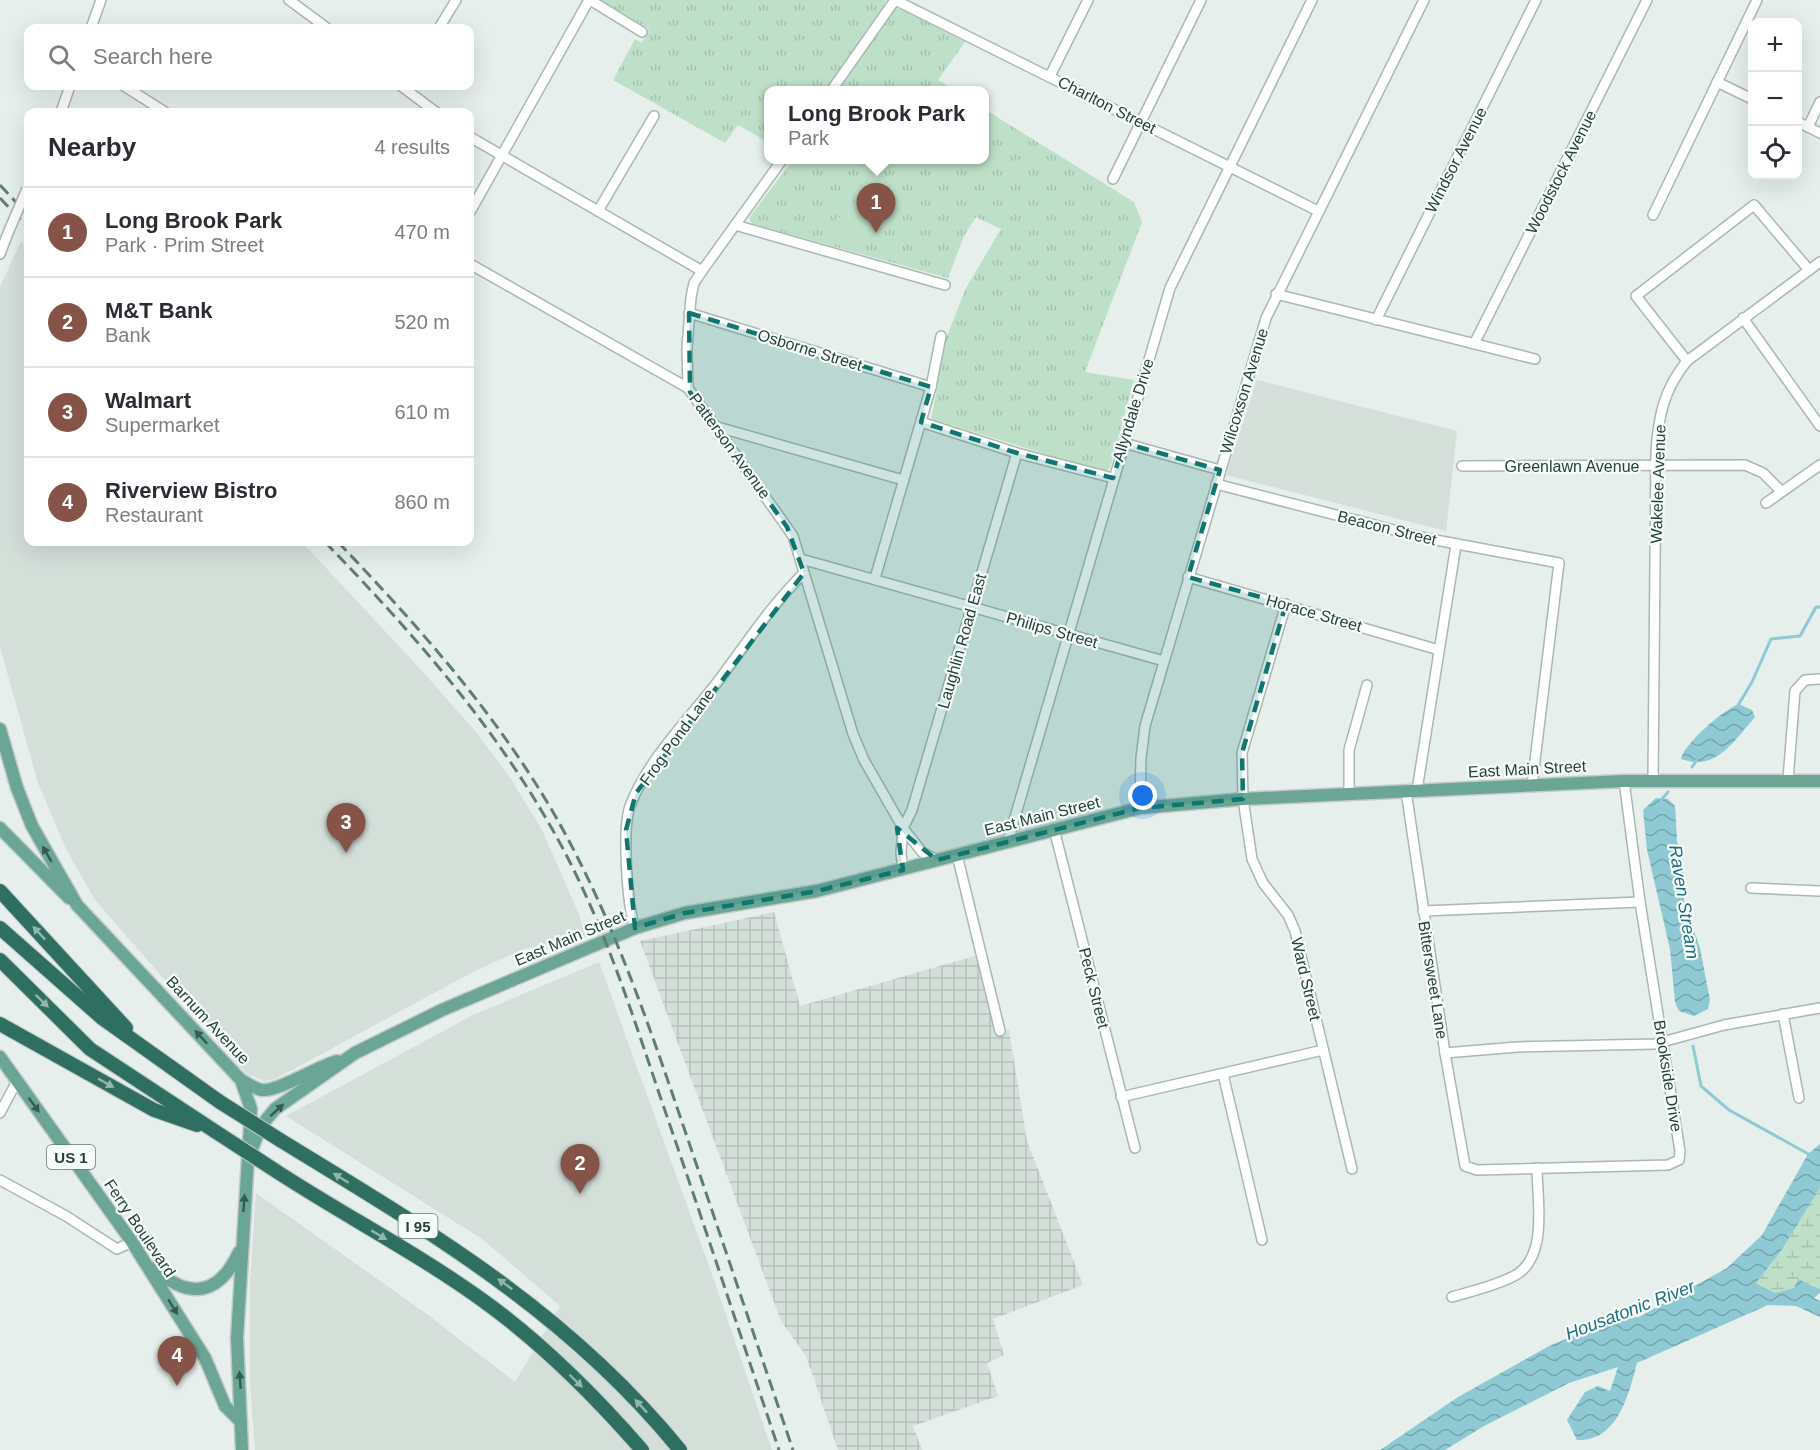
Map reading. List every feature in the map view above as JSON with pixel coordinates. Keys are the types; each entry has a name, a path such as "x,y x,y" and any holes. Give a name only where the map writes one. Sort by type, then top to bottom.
{"highway":[{"path":"0,891 150,1053"},
{"name":"I 95","path":"0,927 102,1018 150,1053 220,1102 471,1260 552,1320 610,1373 680,1450"},
{"name":"I 95","path":"0,960 90,1048 276,1171 459,1284 534,1341 593,1397 642,1450"},
{"path":"0,1024 154,1110 216,1132"}],"main road":[{"name":"Barnum Avenue","path":"0,729 17,788 32,826 77,905 241,1080 251,1109 237,1338 242,1450"},
{"name":"East Main Street","path":"248,1159 261,1126 275,1109 344,1059 442,1010 635,928 685,913 817,891 1140,808 1243,799 1624,781 1820,781"},
{"path":"0,828 59,890 77,905"},
{"path":"0,838 43,882 59,890"},
{"name":"Ferry Boulevard","path":"0,1057 132,1242 205,1358 225,1406 242,1422"},
{"name":"East Main Street","path":"241,1080 255,1088 271,1090 319,1066 344,1059"},
{"path":"142,1258 174,1285 198,1289 212,1285 223,1276 241,1247"}],"street":[{"path":"92,24 101,0"},
{"path":"290,0 322,24"},
{"path":"441,24 456,0"},
{"path":"474,204 590,0 642,32"},
{"path":"834,86 896,0"},
{"name":"Charlton Street","path":"896,0 1318,211"},
{"path":"1050,76 1088,0"},
{"path":"1113,179 1201,0"},
{"name":"Allyndale Drive","path":"1008,841 1067,634 1173,280 1312,0"},
{"name":"Wilcoxson Avenue","path":"1140,808 1143,735 1258,339 1276,294 1424,0"},
{"name":"Windsor Avenue","path":"1376,320 1536,0"},
{"name":"Woodstock Avenue","path":"1474,344 1647,0"},
{"path":"1653,215 1757,0"},
{"path":"1717,82 1748,97"},
{"path":"62,108 69,90"},
{"path":"130,90 159,108"},
{"path":"409,90 431,108"},
{"path":"1808,127 1820,102"},
{"path":"598,211 654,116"},
{"path":"1802,124 1820,133"},
{"path":"474,139 702,271"},
{"name":"Patterson Avenue","path":"778,164 693,287 686,364 688,388 781,518 801,559 853,734 864,760 903,828 928,857 938,860"},
{"path":"0,254 24,197"},
{"path":"1687,361 1636,296 1754,205 1809,270"},
{"path":"735,225 945,285"},
{"name":"Wakelee Avenue","path":"1653,780 1656,465 1658,430 1664,399 1671,382 1687,361 1820,262"},
{"path":"474,266 688,388"},
{"path":"1276,294 1534,359"},
{"name":"Osborne Street","path":"689,314 931,387"},
{"path":"1743,318 1820,426"},
{"path":"875,578 931,387 941,336"},
{"path":"921,423 1017,453 1113,478"},
{"path":"714,426 903,480"},
{"path":"1124,443 1220,470"},
{"name":"Laughlin Road East","path":"903,828 912,810 1017,453"},
{"path":"1766,503 1820,465"},
{"name":"Greenlawn Avenue","path":"1462,466 1752,466 1763,473 1781,491"},
{"name":"Beacon Street","path":"1216,484 1456,545 1559,563 1532,785"},
{"name":"Bittersweet Lane","path":"1456,545 1439,650 1411,790 1423,910 1462,1160 1467,1168"},
{"name":"Philips Street","path":"801,559 1164,661"},
{"name":"Frog Pond Lane","path":"635,928 630,907 626,830 630,808 636,793 655,763 804,573"},
{"name":"Horace Street","path":"1188,577 1439,650"},
{"name":"Ward Street","path":"1286,604 1242,753 1243,799 1252,859 1263,883 1288,915 1295,931 1352,1168"},
{"path":"1788,780 1795,691 1805,680 1820,679"},
{"path":"1349,794 1349,750 1367,685"},
{"name":"Brookside Drive","path":"1467,1168 1668,1165 1677,1162 1680,1151 1640,902 1624,781"},
{"path":"903,828 901,853 903,870"},
{"name":"Peck Street","path":"1054,829 1135,1148"},
{"path":"957,855 1000,1031"},
{"path":"1751,888 1820,891"},
{"path":"1423,910 1640,902"},
{"path":"1445,1053 1518,1047 1663,1042 1724,1025 1820,1008"},
{"path":"1784,1014 1799,1098"},
{"path":"1121,1097 1323,1050"},
{"path":"1223,1074 1262,1240"},
{"path":"0,1113 17,1081"},
{"path":"1452,1297 1511,1277 1529,1262 1537,1238 1537,1168"},
{"path":"0,1180 66,1216 117,1249 132,1242"}],"highlighted area":[{"path":"689,313 931,387 921,422 1017,453 1113,478 1124,443 1220,470 1188,577 1286,604 1242,753 1243,799 1140,808 937,860 897,828 903,870 817,891 685,913 635,928 626,830 636,793 804,573 787,527 690,392"}],"shaded area":[{"path":"21,241 24,244 24,546 306,546 476,732 511,779 542,830 578,912 586,937 523,949 471,973 277,1078 265,1081 247,1074 95,900 66,849 38,783 0,647 0,287"},
{"path":"1257,380 1457,431 1446,531 1226,475"},
{"path":"774,912 800,1006 978,955 997,1032 1009,1030 1027,1141 1083,1285 993,1319 1004,1355 987,1363 998,1396 913,1426 922,1450 838,1450 806,1356 781,1321 640,941"},
{"path":"599,962 713,1277 772,1450 255,1450 250,1382 250,1282 256,1193 428,1315 515,1382 560,1306 482,1239 286,1116 473,1015"}],"green space":[{"path":"600,0 886,0 884,5 906,11 965,42 938,80 948,86 764,86 764,140 738,125 725,143 613,80 635,39 642,43 649,29"},
{"path":"989,112 1134,202 1142,222 1085,372 1134,380 1110,468 1105,472 931,419 938,383 930,379 966,288 1001,229 976,217 964,236 948,278 752,224 749,218 790,164 989,164"},
{"path":"844,199 874,207 869,221 840,212"},
{"path":"838,217 868,226 864,239 835,231"},
{"path":"1820,1188 1820,1289 1811,1284 1775,1293 1756,1283 1781,1251"}],"water":[{"path":"1739,704 1752,710 1755,717 1732,744 1714,758 1704,761 1693,762 1681,759 1689,745 1706,728"},
{"path":"1656,798 1668,799 1675,806 1677,841 1682,856 1684,875 1684,903 1700,948 1710,1000 1708,1009 1694,1016 1679,1011 1675,1002 1670,949 1647,850 1643,810"},
{"path":"1820,1144 1820,1188 1781,1251 1756,1283 1775,1293 1794,1288 1798,1279 1820,1289 1820,1293 1814,1298 1820,1301 1820,1317 1796,1306 1768,1305 1637,1363 1619,1414 1603,1433 1591,1438 1577,1440 1567,1420 1585,1392 1598,1386 1610,1391 1618,1367 1569,1383 1484,1426 1445,1450 1380,1450 1458,1397 1551,1345 1615,1320 1639,1317 1727,1268 1762,1235 1808,1154"}],"waterway":[{"name":"Raven Stream","path":"1737,707 1752,682 1771,639 1800,636 1816,607 1820,607"},
{"name":"Raven Stream","path":"1692,767 1697,760"},
{"name":"Raven Stream","path":"1661,800 1668,792"},
{"name":"Raven Stream","path":"1693,1046 1701,1086 1729,1110 1812,1156"}],"railway":[{"path":"0,185 24,211"},
{"path":"0,198 24,224"},
{"path":"329,546 415,639 470,706 521,777 581,884 624,992 779,1450"},
{"path":"342,546 426,638 506,739 553,812 592,886 640,1003 793,1450"}],"place":[{"name":"Long Brook Park","path":"876,233"},
{"name":"Walmart","path":"346,853"},
{"name":"M&T Bank","path":"580,1194"},
{"name":"Riverview Bistro","path":"177,1386"}],"water label":[{"name":"Housatonic River","path":"1630,1310"}]}
